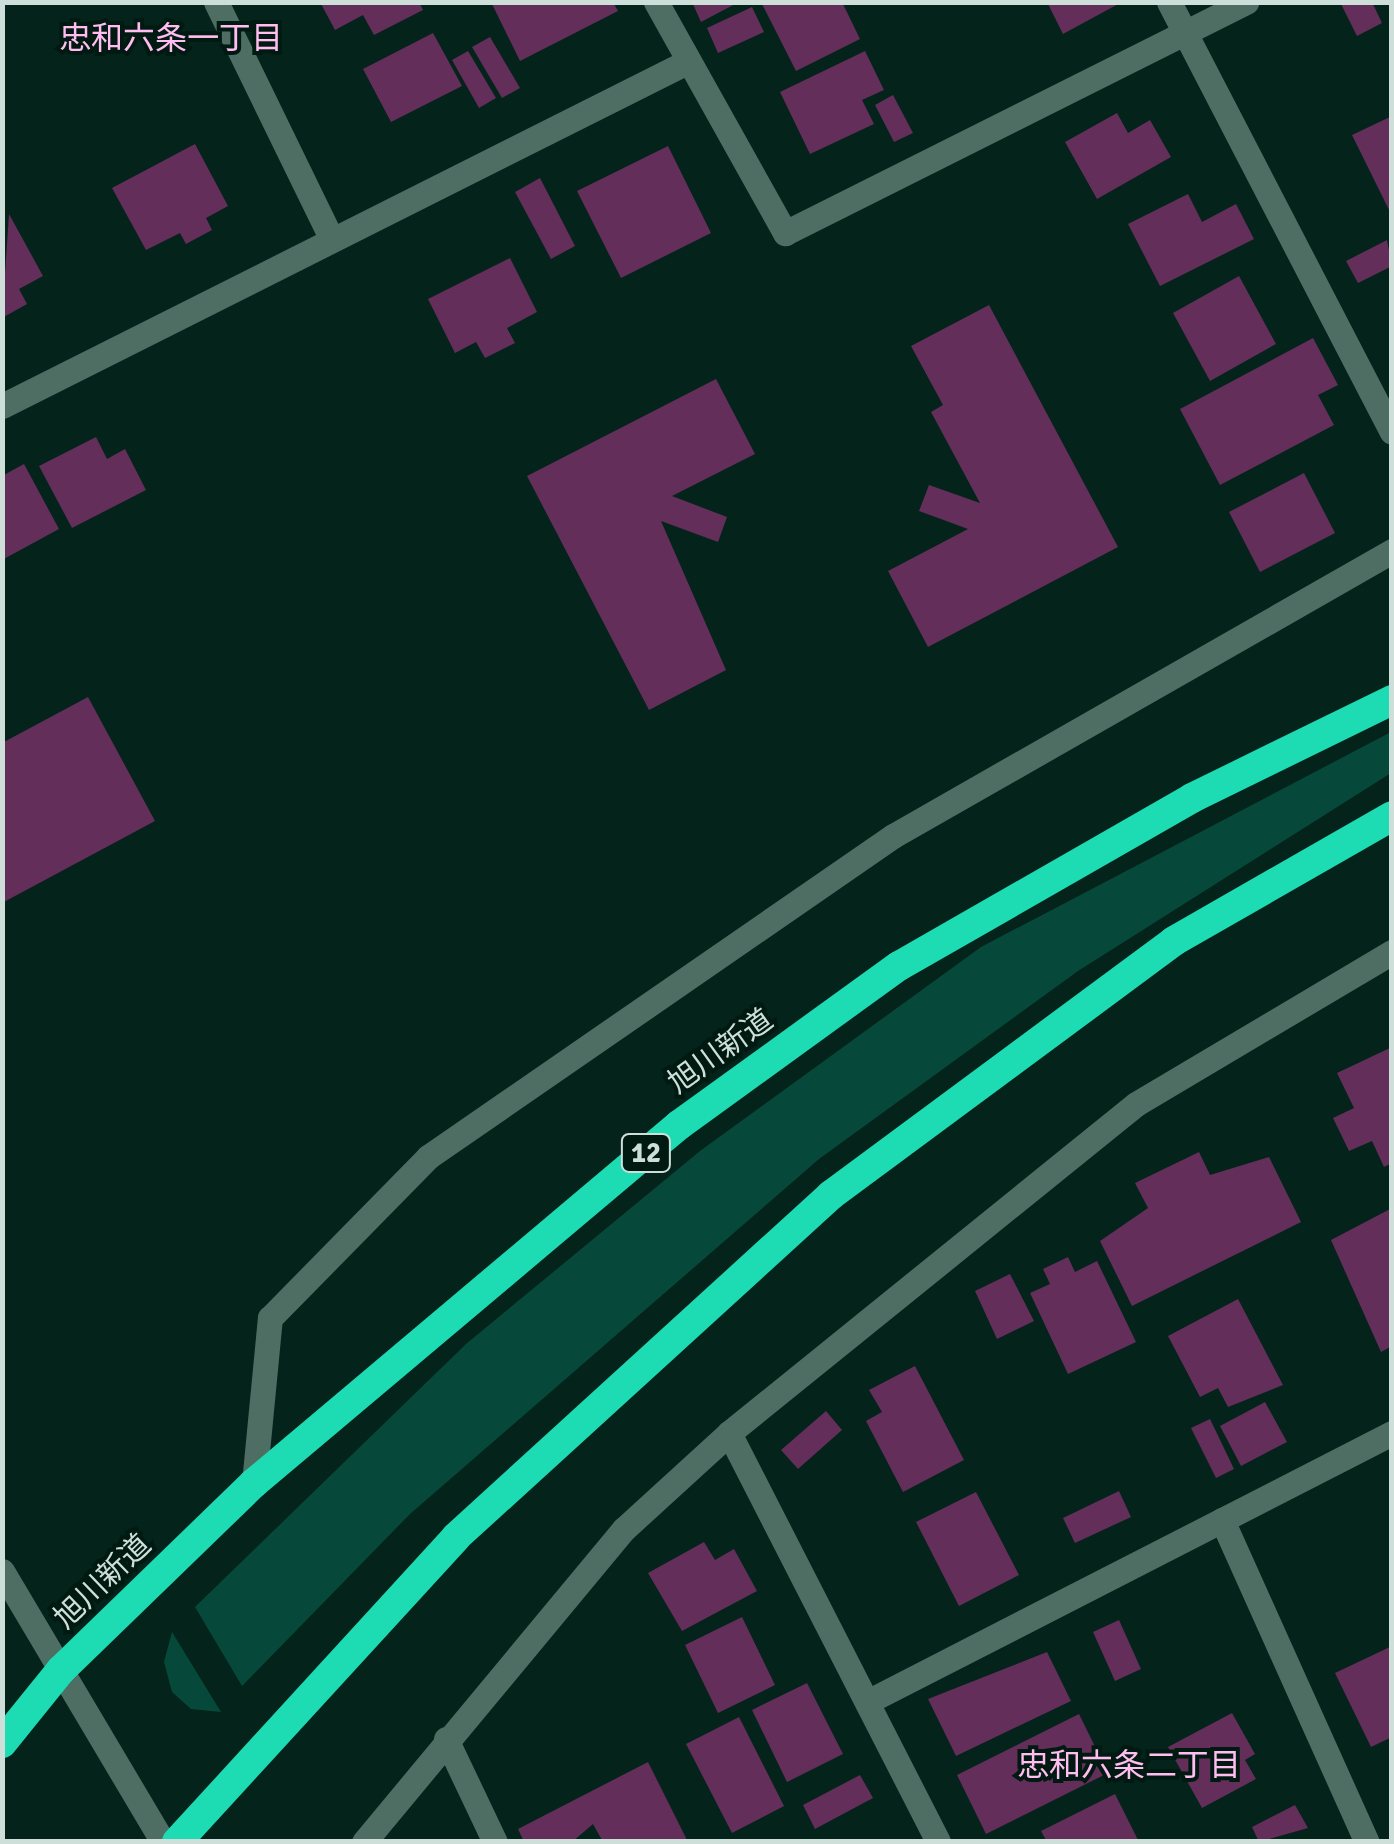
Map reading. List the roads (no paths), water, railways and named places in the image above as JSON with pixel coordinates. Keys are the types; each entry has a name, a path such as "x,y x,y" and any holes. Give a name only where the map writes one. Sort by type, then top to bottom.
{"highway":[{"name":"旭川新道","path":"2,1742 61,1670 254,1483 679,1125 899,966 1192,798 1392,700"},
{"path":"177,1842 456,1537 831,1195 1174,941 1392,816"}],"street":[{"path":"216,2 332,238"},
{"path":"656,2 686,62 786,233 1246,2"},
{"path":"1170,2 1392,432"},
{"path":"2,406 686,62"},
{"path":"254,1483 270,1318 428,1157 893,836 1392,551"},
{"path":"364,1842 624,1529 728,1433 1136,1104 1392,952"},
{"path":"728,1433 938,1842"},
{"path":"868,1702 1392,1433"},
{"path":"1222,1520 1366,1842"},
{"path":"2,1572 163,1842"},
{"path":"446,1739 495,1842"}],"district":[{"name":"忠和六条一丁目","path":"171,39"},
{"name":"忠和六条二丁目","path":"1129,1766"}]}
